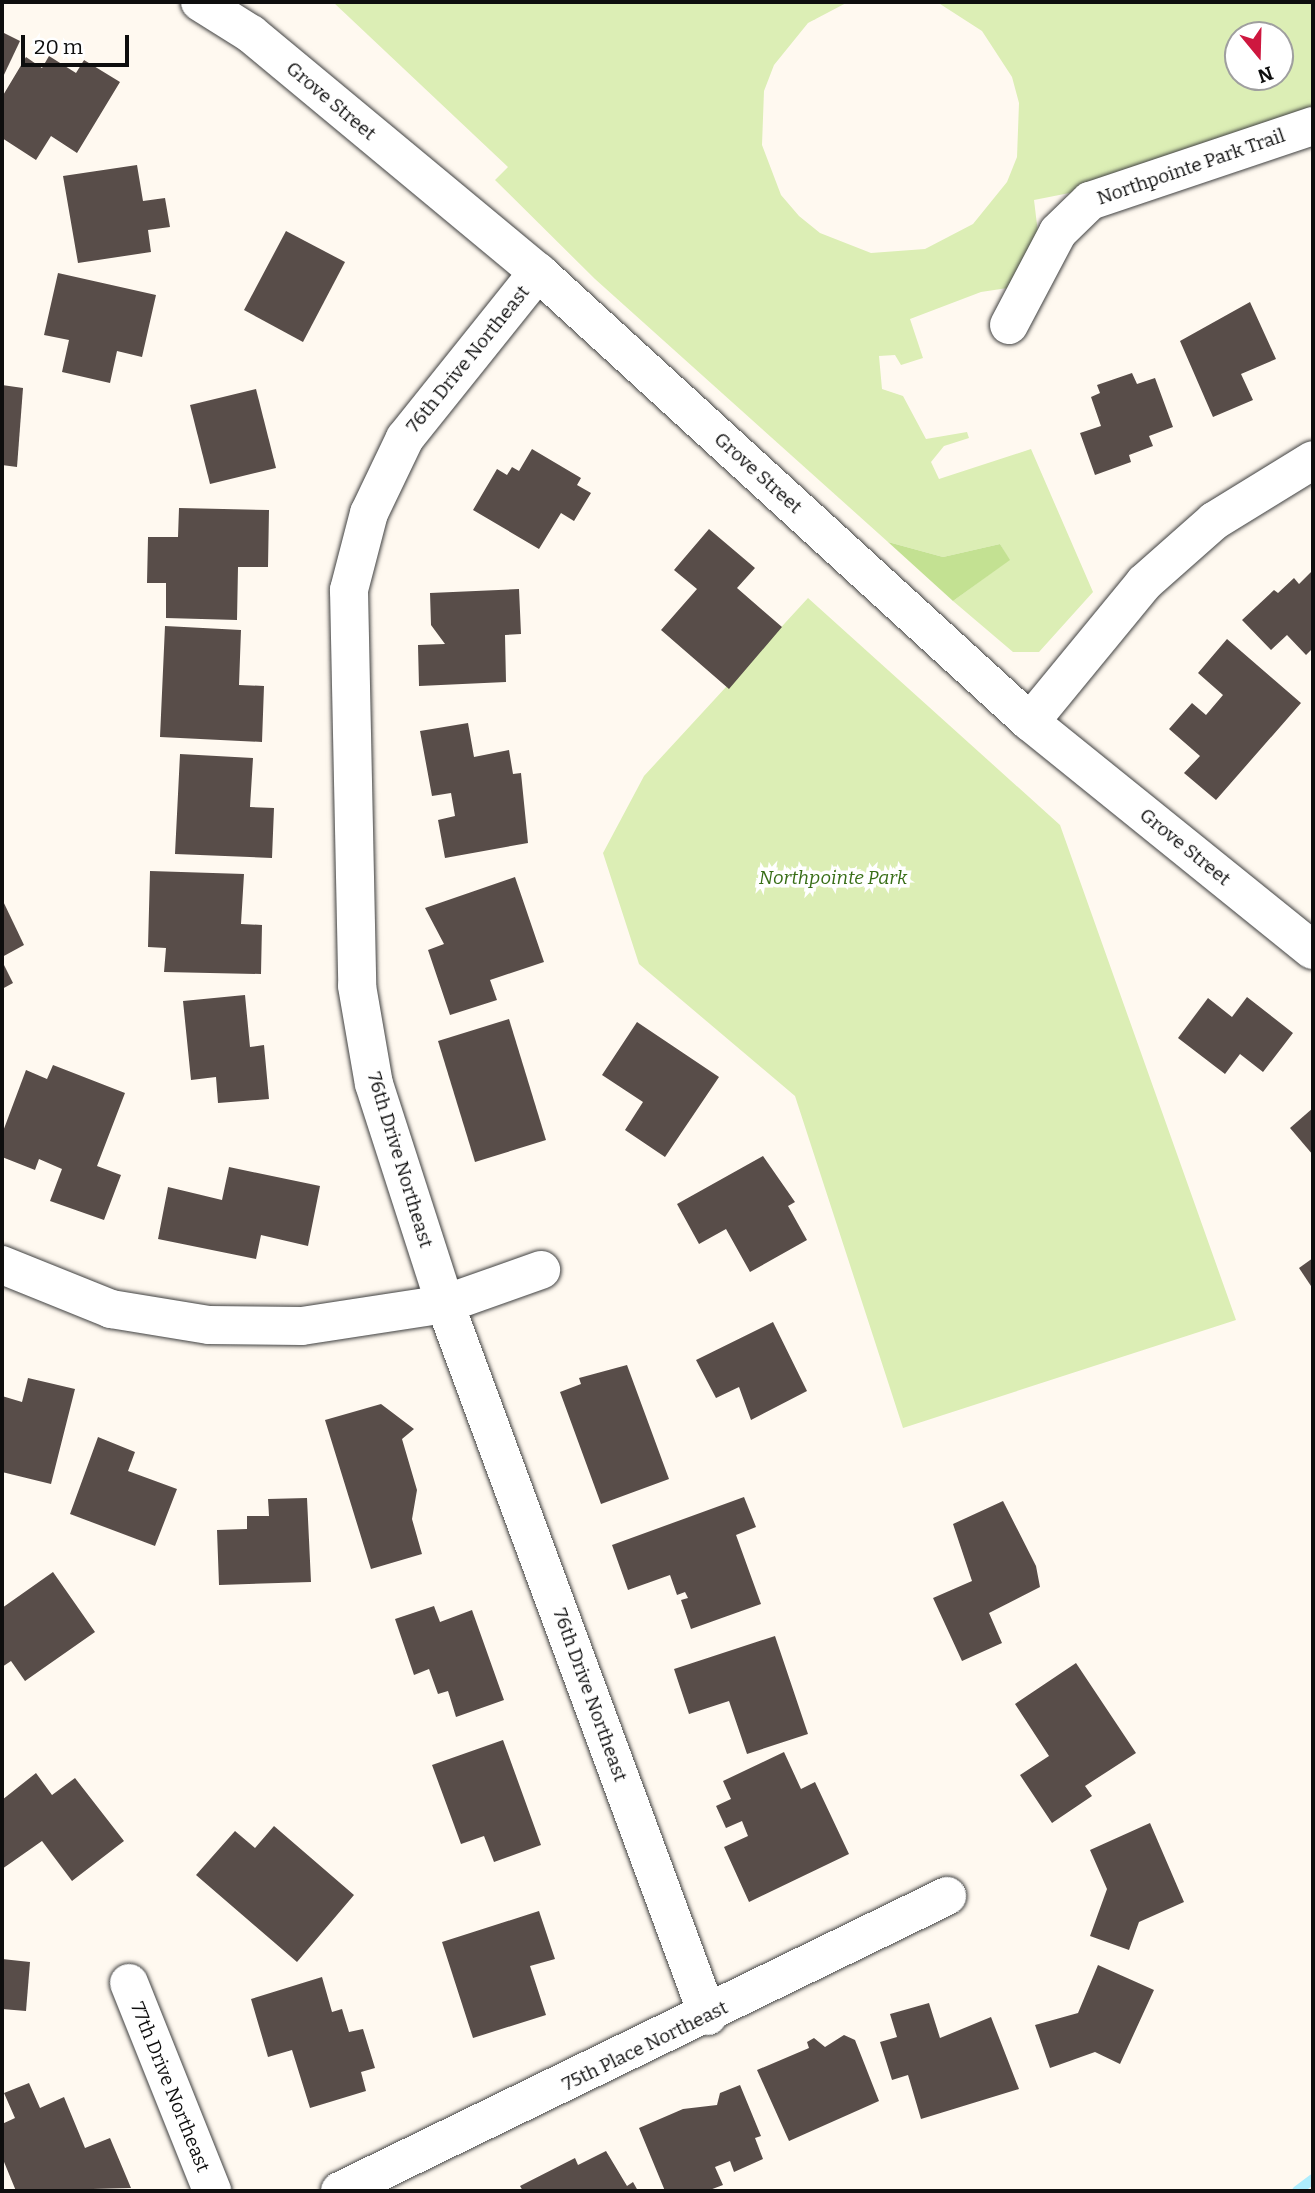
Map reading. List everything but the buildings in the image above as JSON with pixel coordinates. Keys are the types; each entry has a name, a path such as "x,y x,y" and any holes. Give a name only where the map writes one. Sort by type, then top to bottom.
{"street":[{"name":"Grove Street","path":"200,2 251,34 538,272 1030,722 1313,950"},
{"name":"Northpointe Park Trail","path":"1009,325 1058,232 1090,201 1313,126"},
{"name":"76th Drive Northeast","path":"538,272 405,438 369,513 349,590 357,986 374,1084 445,1304 708,2016"},
{"path":"1030,722 1144,583 1214,521 1313,460"},
{"path":"2,1265 111,1309 209,1325 302,1326 445,1304 541,1270"},
{"name":"75th Place Northeast","path":"340,2191 708,2016 947,1896"},
{"name":"77th Drive Northeast","path":"129,1983 212,2191"}],"green space":[{"path":"333,2 848,2 808,23 774,65 764,91 762,145 781,195 799,216 820,233 871,253 925,249 973,224 1007,182 1017,157 1019,103 1012,77 982,31 937,2 1313,2 1313,145 1034,200 1039,241 1014,287 981,292 910,319 923,358 901,365 895,355 879,356 882,389 903,396 926,439 967,432 969,438 944,446 931,462 939,479 1031,449 1093,592 1039,652 1013,652 953,601 1009,560 1000,544 943,557 888,542 595,279 495,180 508,167"},
{"path":"888,542 943,557 1000,544 1010,560 953,601"},
{"name":"Northpointe Park","path":"808,598 1060,825 1236,1320 903,1428 795,1096 639,964 603,853 644,776"}],"waterway":[{"path":"1297,2191 1313,2179"}]}
